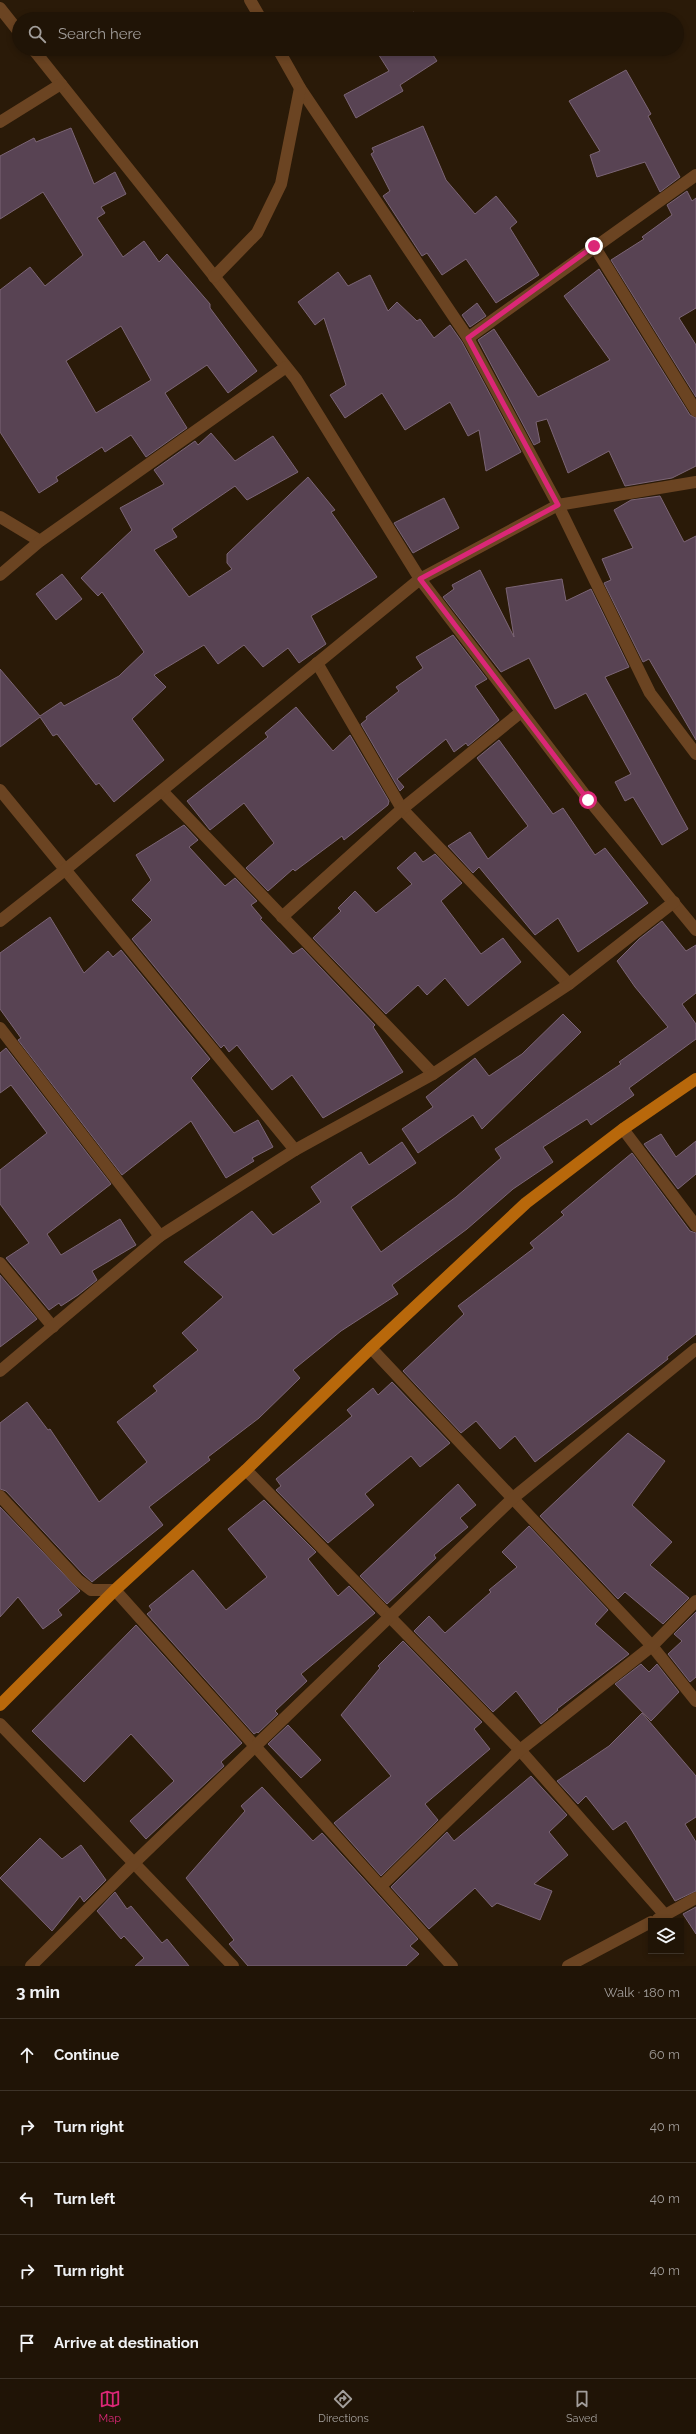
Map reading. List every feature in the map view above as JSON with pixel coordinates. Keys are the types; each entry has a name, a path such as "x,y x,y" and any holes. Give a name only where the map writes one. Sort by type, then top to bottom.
{"main road":[{"path":"0,1705 115,1590 246,1470 371,1348 526,1204 623,1129 696,1079"}],"street":[{"path":"250,0 257,12"},
{"path":"0,8 12,23"},
{"path":"39,56 286,367 420,579 588,800 696,930"},
{"path":"282,56 300,88 468,338 558,505 650,692 696,754"},
{"path":"0,122 61,84"},
{"path":"214,276 257,233 281,184 300,88"},
{"path":"468,338 594,246 696,175"},
{"path":"594,246 696,411"},
{"path":"0,575 40,541 286,367"},
{"path":"0,921 162,791 420,579 558,505 696,482"},
{"path":"0,517 40,541"},
{"path":"317,664 402,809 569,984"},
{"path":"282,917 402,809 521,712"},
{"path":"0,790 295,1150"},
{"path":"162,791 434,1074"},
{"path":"0,1371 160,1236 295,1150 434,1074 569,984 674,902"},
{"path":"0,1028 160,1236"},
{"path":"623,1129 696,1226"},
{"path":"0,1263 53,1327"},
{"path":"371,1348 652,1646 696,1701"},
{"path":"31,1966 134,1863 514,1498 696,1349"},
{"path":"246,1470 520,1750 665,1915"},
{"path":"0,1496 78,1580 91,1590 115,1590 452,1966"},
{"path":"381,1886 520,1750 652,1646 696,1601"},
{"path":"0,1724 233,1966"},
{"path":"659,1918 696,1898"},
{"path":"568,1966 648,1924"}],"building":[{"path":"379,56 434,56 437,61 400,85 403,91 356,118 344,95 389,71"},
{"path":"626,70 651,114 648,116 680,177 660,192 645,162 597,177 590,155 600,151 569,101"},
{"path":"423,126 446,180 475,214 496,196 517,222 510,228 539,275 496,303 466,259 442,275 427,253 422,256 383,196 390,191 371,154 374,152 372,148"},
{"path":"71,128 94,184 115,172 126,194 101,207 105,213 97,218 123,257 144,241 159,262 167,254 210,304 210,308 257,371 228,393 207,365 165,393 187,428 146,457 131,435 105,452 102,447 56,477 58,481 39,493 0,432 0,290 30,267 45,286 83,255 43,192 0,219 0,156 34,138 36,142","holes":["121,326 151,380 96,413 66,361"]},
{"path":"687,191 692,201 696,198 696,308 679,318 696,345 696,397 611,260 644,239 642,237 672,215 667,205"},
{"path":"599,269 690,415 696,418 696,466 672,478 625,486 609,451 568,473 547,419 536,422 540,442 534,445 478,340 494,329 538,397 610,360 564,296"},
{"path":"338,272 348,286 370,275 388,311 397,302 417,321 420,319 434,338 450,325 462,342 521,452 486,471 479,430 468,436 450,402 405,430 382,393 345,418 330,395 346,385 324,318 315,325 298,302"},
{"path":"477,303 486,316 470,327 462,315"},
{"path":"211,433 235,461 273,436 298,472 247,500 235,486 172,529 177,537 154,550 189,597 232,569 227,563 227,554 308,477 335,510 331,512 377,577 311,616 326,644 299,663 288,648 263,667 244,645 218,664 204,645 154,675 166,687 132,719 164,760 114,802 99,783 96,785 57,734 53,736 40,717 0,747 0,669 40,716 61,702 64,706 119,676 144,652 102,592 98,596 81,578 132,530 120,508 164,484 154,470 195,441 198,445"},
{"path":"660,496 684,542 696,536 696,740 649,659 643,662 604,583 611,580 602,559 633,548 614,510 631,500"},
{"path":"444,498 459,528 413,553 394,523"},
{"path":"480,570 514,637 506,588 562,579 566,601 591,589 629,667 605,677 688,829 662,845 633,797 625,801 615,782 631,774 586,693 555,709 529,658 501,672 443,597 454,589 452,585"},
{"path":"62,574 82,599 56,620 36,594"},
{"path":"453,635 487,679 475,686 499,720 468,746 466,743 454,752 446,739 397,779 404,787 400,791 361,724 367,719 366,717 399,691 396,687 423,668 416,657"},
{"path":"296,707 333,751 350,735 389,801 388,805 344,840 342,836 295,871 293,869 268,891 246,868 274,843 244,803 210,830 187,801 268,737 265,733"},
{"path":"499,740 553,814 563,808 595,855 605,848 648,903 578,952 558,918 535,935 479,867 473,873 448,846 470,832 488,859 528,826 477,758"},
{"path":"184,825 198,840 189,847 225,886 235,878 257,901 251,905 262,918 260,919 293,954 302,948 375,1025 373,1027 403,1072 323,1118 292,1075 272,1090 237,1045 229,1052 224,1045 221,1048 132,939 152,920 132,900 151,880 136,855"},
{"path":"415,852 423,862 435,854 462,883 441,901 481,954 503,938 521,962 468,1006 445,978 427,995 418,985 386,1014 313,938 341,911 338,908 355,891 376,913 412,884 397,868"},
{"path":"50,917 84,973 108,951 113,957 121,950 210,1059 191,1078 234,1133 258,1120 273,1147 252,1158 254,1161 226,1178 191,1121 122,1175 18,1040 21,1038 0,1009 0,953"},
{"path":"662,921 686,951 696,945 696,993 682,1004 696,1024 696,1039 629,1088 634,1095 591,1125 587,1119 543,1147 553,1162 513,1189 467,1229 392,1285 398,1294 341,1331 293,1370 300,1378 259,1418 208,1457 210,1460 149,1507 163,1525 92,1582 6,1491 0,1489 0,1423 27,1402 48,1430 50,1429 99,1502 147,1462 117,1422 157,1391 153,1386 198,1350 182,1333 223,1297 184,1262 252,1211 273,1235 321,1202 311,1187 361,1152 369,1165 402,1142 416,1163 351,1207 381,1252 456,1197 501,1158 495,1149 621,1064 619,1062 668,1027 635,987 617,961 639,939"},
{"path":"563,1014 581,1032 482,1129 473,1115 418,1153 402,1129 433,1107 426,1097 475,1058 489,1076 522,1054"},
{"path":"6,1048 111,1184 47,1234 61,1255 120,1219 136,1245 92,1271 97,1280 61,1306 59,1303 49,1310 6,1258 29,1243 0,1204 0,1170 47,1133 11,1085 0,1093 0,1053"},
{"path":"661,1134 676,1157 696,1141 696,1174 678,1189 644,1144"},
{"path":"632,1153 690,1231 696,1233 696,1334 667,1357 668,1359 535,1462 515,1436 500,1449 476,1421 461,1433 403,1371 464,1314 458,1306 534,1248 530,1243 564,1215 561,1212"},
{"path":"0,1275 37,1319 0,1347"},
{"path":"392,1382 450,1443 420,1467 411,1456 365,1494 374,1505 328,1543 276,1490 281,1486 276,1479 352,1416 347,1410 373,1388 378,1395"},
{"path":"628,1433 665,1461 632,1505 672,1542 650,1565 689,1598 663,1624 625,1592 618,1599 540,1516"},
{"path":"458,1484 476,1505 460,1518 468,1527 434,1555 436,1558 387,1604 360,1576"},
{"path":"264,1500 316,1552 308,1559 338,1596 349,1586 375,1613 301,1674 307,1681 275,1711 278,1714 258,1733 257,1732 254,1734 147,1614 152,1610 149,1606 193,1570 226,1610 267,1577 228,1529"},
{"path":"0,1507 80,1591 58,1610 62,1615 43,1629 18,1597 0,1617"},
{"path":"529,1526 608,1610 595,1624 629,1654 557,1709 558,1710 541,1724 516,1691 493,1712 414,1631 429,1616 445,1633 491,1592 489,1590 517,1567 502,1552"},
{"path":"696,1612 696,1677 690,1682 668,1654 682,1641 674,1634"},
{"path":"136,1625 242,1743 221,1762 224,1766 146,1839 130,1821 174,1781 131,1734 84,1782 32,1731"},
{"path":"403,1641 482,1722 474,1729 490,1749 425,1804 438,1820 381,1876 334,1823 391,1776 341,1715 380,1668 378,1666"},
{"path":"641,1664 649,1672 657,1664 679,1692 651,1721 615,1684"},
{"path":"642,1713 696,1776 696,1817 685,1824 696,1842 696,1891 675,1901 626,1821 613,1830 586,1796 578,1804 557,1781 609,1746"},
{"path":"288,1725 321,1760 301,1778 268,1744"},
{"path":"531,1776 567,1815 549,1832 568,1855 534,1884 552,1891 540,1920 497,1903 492,1907 475,1888 429,1929 391,1887 447,1832 454,1841"},
{"path":"262,1787 313,1841 322,1833 418,1939 410,1946 419,1954 406,1966 248,1966 229,1944 234,1940 186,1878 245,1811 241,1806"},
{"path":"40,1838 62,1859 81,1845 106,1880 84,1902 80,1896 52,1931 0,1878"},
{"path":"115,1892 127,1909 131,1906 162,1943 167,1939 189,1966 135,1966 144,1958 124,1936 121,1939 97,1911"},
{"path":"696,1907 696,1934 683,1914"}],"route":[{"path":"588,800 420,579 558,505 468,338 594,246"}]}
